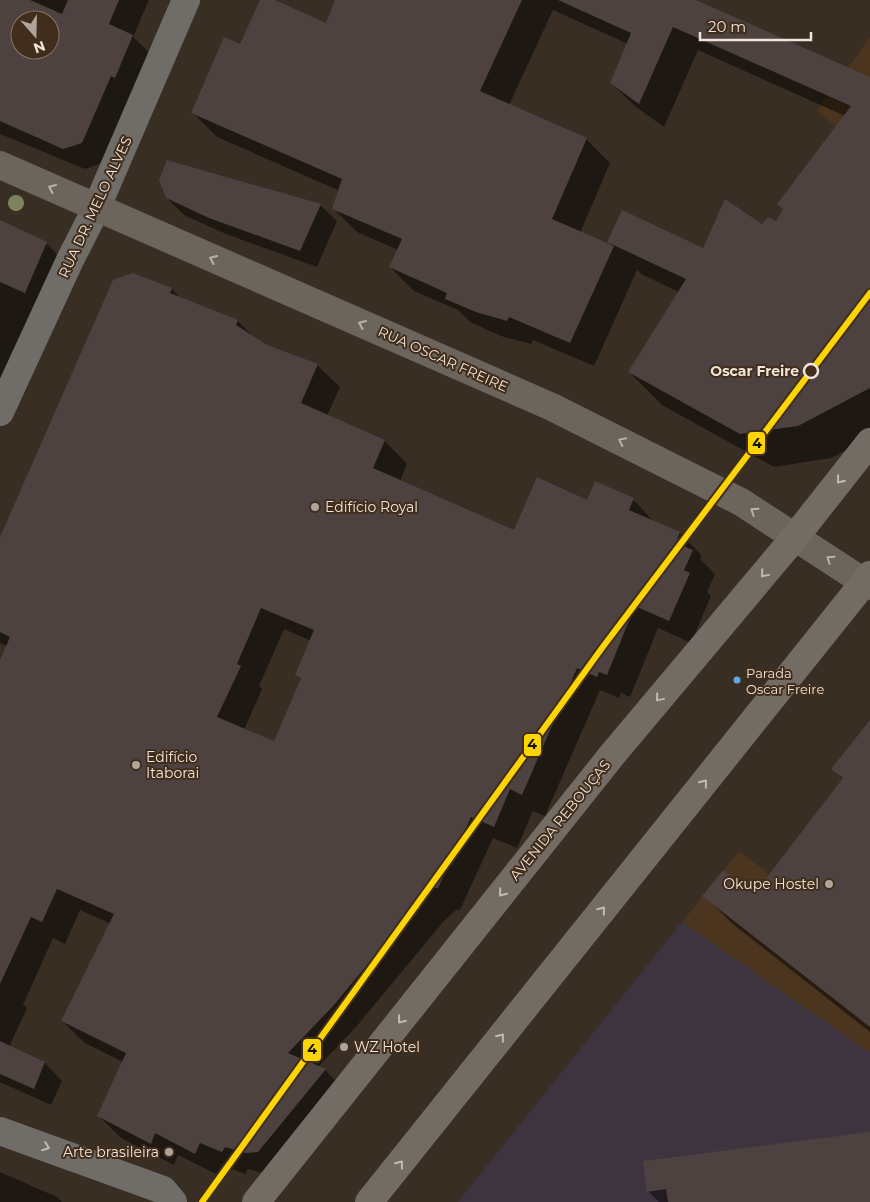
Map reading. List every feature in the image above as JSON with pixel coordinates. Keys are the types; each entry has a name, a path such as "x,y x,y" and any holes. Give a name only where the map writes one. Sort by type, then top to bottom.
{"main road":[{"name":"AVENIDA REBOUÇAS","path":"256,1202 612,755 795,537 870,442"},
{"path":"369,1202 868,581"}],"street":[{"name":"RUA DR. MELO ALVES","path":"0,412 70,260 96,209 186,0"},
{"name":"RUA OSCAR FREIRE","path":"0,165 96,209 552,407 725,493 868,581"},
{"path":"0,1131 164,1190 173,1202"}],"shaded area":[{"path":"870,37 870,153 817,111"},
{"path":"739,851 870,951 870,1053 682,922"},
{"path":"682,922 870,1053 870,1202 458,1202"}],"building":[{"path":"0,0 30,0 53,10 10,10 10,60 60,60 60,13 62,14 68,0 119,0 109,24 133,35 115,78 111,76 82,143 63,149 0,121"},
{"path":"260,0 275,0 326,23 335,0 522,0 480,91 587,138 552,219 614,246 570,343 509,317 507,321 476,312 445,299 447,293 389,267 402,239 332,209 342,179 191,113 224,37 240,44"},
{"path":"558,0 696,0 870,77 870,388 798,426 740,434 628,372 686,279 607,242 622,210 703,248 725,199 762,224 768,217 776,221 783,209 777,204 851,106 673,27 639,104 610,83 631,33"},
{"path":"167,160 321,204 300,251 209,218 166,198 159,180"},
{"path":"0,220 47,242 25,293 0,282"},
{"path":"133,273 172,288 170,293 238,320 236,325 267,345 318,364 301,403 385,440 373,468 514,530 537,477 587,500 595,481 634,498 629,510 680,532 676,543 693,550 684,570 690,573 669,621 635,606 607,675 599,672 597,677 577,668 522,795 510,789 494,827 471,817 438,888 433,888 422,898 334,1005 288,1053 326,1069 258,1152 246,1153 225,1147 222,1152 200,1143 195,1154 155,1133 151,1144 97,1116 126,1053 61,1021 114,914 57,889 42,922 31,917 0,984 0,660 10,637 0,632 0,537 113,280","holes":["261,608 314,630 295,675 301,678 274,741 217,717 241,666 237,664"]},
{"path":"870,720 870,1027 702,896 723,870 754,894 843,778 831,769"},
{"path":"0,1041 45,1062 34,1089 0,1074"},
{"path":"870,1132 870,1202 668,1202 666,1189 647,1192 643,1161"}],"transit line":[{"name":"4","path":"202,1202 602,648 870,293"}],"place":[{"name":"Oscar Freire","path":"811,371"},
{"name":"Edifício Royal","path":"315,507"},
{"name":"Parada Oscar Freire","path":"737,680"},
{"name":"Edifício Itaborai","path":"136,765"},
{"name":"Okupe Hostel","path":"829,884"},
{"name":"WZ Hotel","path":"344,1047"},
{"name":"Arte brasileira","path":"169,1152"}]}
